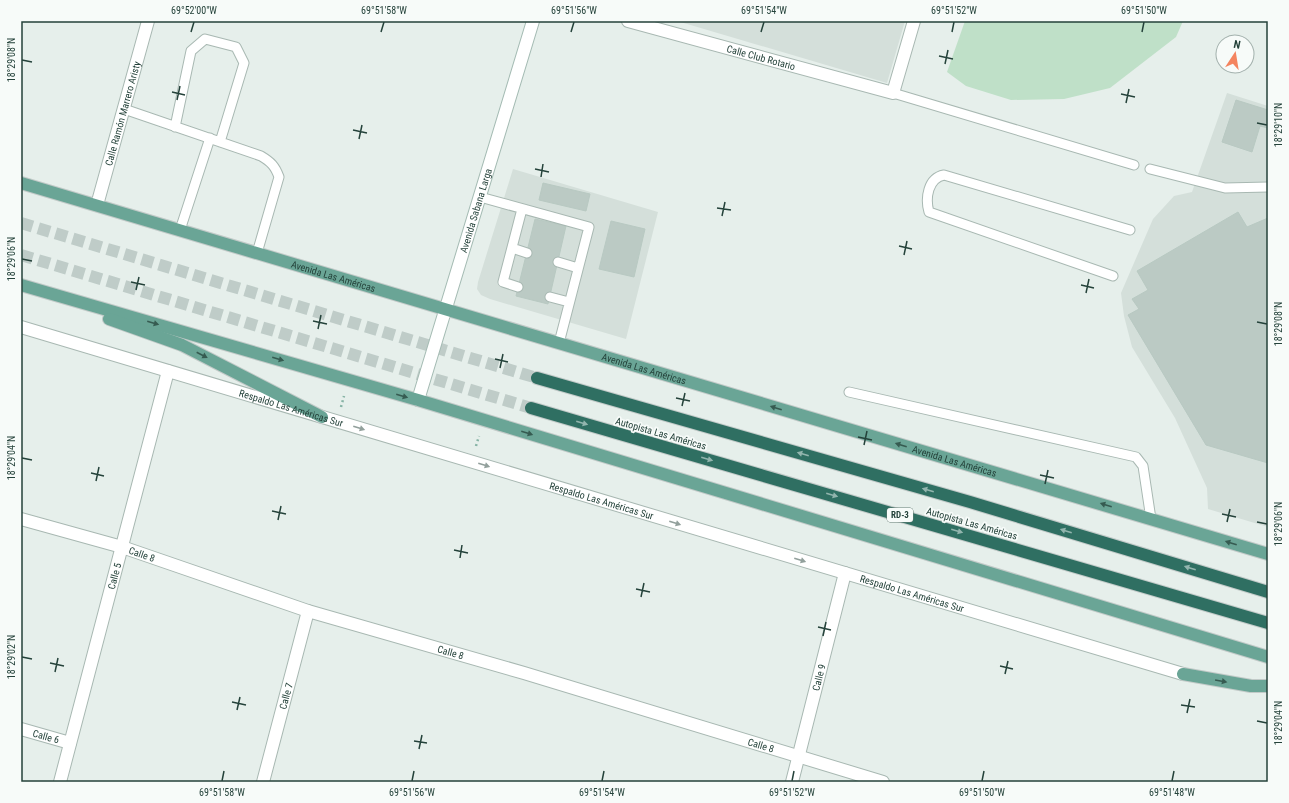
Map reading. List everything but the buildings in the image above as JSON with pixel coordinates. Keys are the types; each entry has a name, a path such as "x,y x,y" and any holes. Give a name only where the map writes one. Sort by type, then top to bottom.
{"highway":[{"name":"Autopista Las Américas","path":"537,378 970,502 1268,592"},
{"name":"Autopista Las Américas","path":"531,408 1268,623"}],"main road":[{"name":"Avenida Las Américas","path":"21,183 1268,554"},
{"path":"21,286 418,400 1268,657"},
{"path":"21,286 182,345 322,417"},
{"path":"1182,674 1251,686 1268,686"}],"street":[{"name":"Calle Ramón Marrero Aristy","path":"97,205 148,21"},
{"name":"Avenida Sabana Larga","path":"418,400 533,21"},
{"name":"Calle Club Rotario","path":"628,21 893,93"},
{"path":"893,93 914,21"},
{"name":"Respaldo Las Américas Sur","path":"21,327 1182,674"},
{"name":"Calle 5","path":"60,782 168,371"},
{"name":"Calle 8","path":"21,519 122,546 308,610 524,673 883,782"},
{"name":"Calle 9","path":"792,782 845,573"},
{"name":"Calle 7","path":"263,782 308,610"},
{"name":"Calle 6","path":"21,728 70,743"}],"lane":[{"path":"175,127 191,51 205,40 236,47 244,63 220,142"},
{"path":"893,93 1134,165"},
{"path":"124,109 261,156 270,161 276,168 279,177 257,253"},
{"path":"180,230 210,138"},
{"path":"1150,169 1225,188 1268,187"},
{"path":"1113,276 929,212 926,204 933,180 937,176 944,176 1130,230"},
{"path":"480,196 589,227 559,343"},
{"path":"518,287 503,282 522,209"},
{"path":"512,248 527,253"},
{"path":"558,262 578,268"},
{"path":"550,297 569,302"},
{"path":"849,392 1136,457 1143,466 1150,519"}],"path":[{"path":"337,422 349,380"},
{"path":"471,462 484,420"}],"shaded area":[{"path":"677,21 905,21 887,83"},
{"path":"1227,93 1268,106 1268,527 1208,509 1207,488 1175,418 1132,347 1124,316 1121,293 1153,219 1174,196 1192,192"},
{"path":"513,169 658,212 626,339 490,299 481,295 477,289"}],"green space":[{"path":"965,21 1183,21 1176,37 1110,88 1064,99 1011,100 966,86 947,72"}],"tunnel":[{"path":"21,223 537,378"},
{"path":"21,255 531,408"}]}
